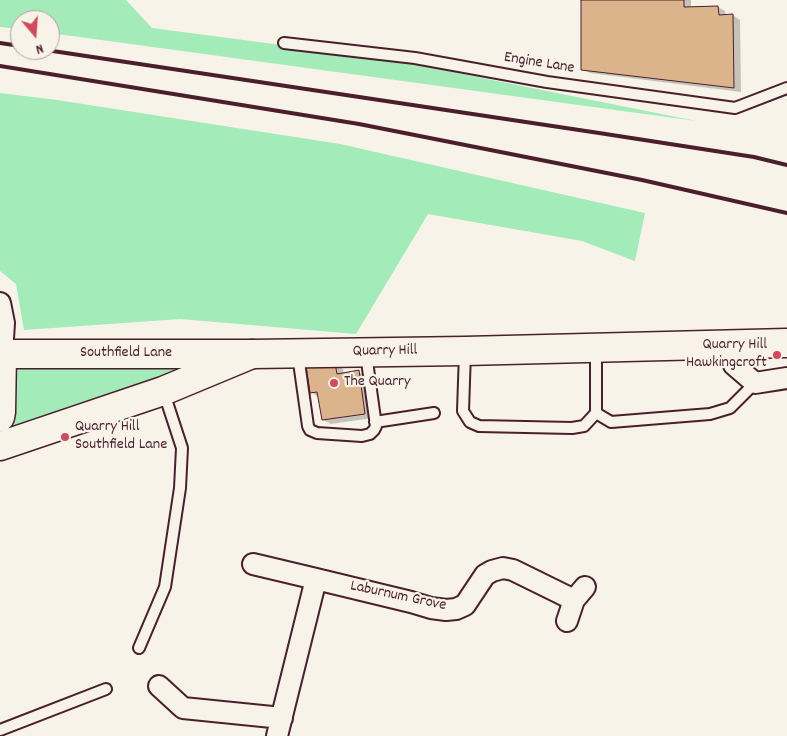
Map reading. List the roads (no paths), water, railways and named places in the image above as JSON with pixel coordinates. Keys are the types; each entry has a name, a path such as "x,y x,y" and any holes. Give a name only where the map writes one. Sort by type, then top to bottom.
{"main road":[{"name":"Quarry Hill","path":"0,446 163,391 252,354 787,343"},
{"name":"Southfield Lane","path":"1,354 252,354"},
{"path":"0,417 1,354"}],"street":[{"path":"0,303 4,323 1,354"},
{"path":"725,344 734,365 755,384 787,378"},
{"name":"Laburnum Grove","path":"253,564 431,608 446,610 465,606 485,575 503,568 579,593 567,621"},
{"path":"159,686 183,708 279,727 316,579"}],"lane":[{"name":"Engine Lane","path":"284,42 415,58 547,82 735,108 787,88"},
{"path":"465,351 463,411 470,422 479,426 572,428 584,426 596,413 596,348"},
{"path":"298,354 310,430 317,434 362,436 370,434 376,426 366,353"},
{"path":"596,413 611,422 710,414 730,408 755,384"},
{"path":"139,648 165,587 180,488 182,448 163,391"},
{"path":"375,422 434,412"},
{"path":"0,730 106,689"}],"railway":[{"path":"0,43 10,44"},
{"path":"60,52 754,157 787,165"},
{"path":"0,66 359,124 642,180 787,213"}],"place":[{"name":"Quarry Hill Hawkingcroft","path":"777,355"},
{"name":"The Quarry","path":"334,383"},
{"name":"Quarry Hill Southfield Lane","path":"65,437"}]}
